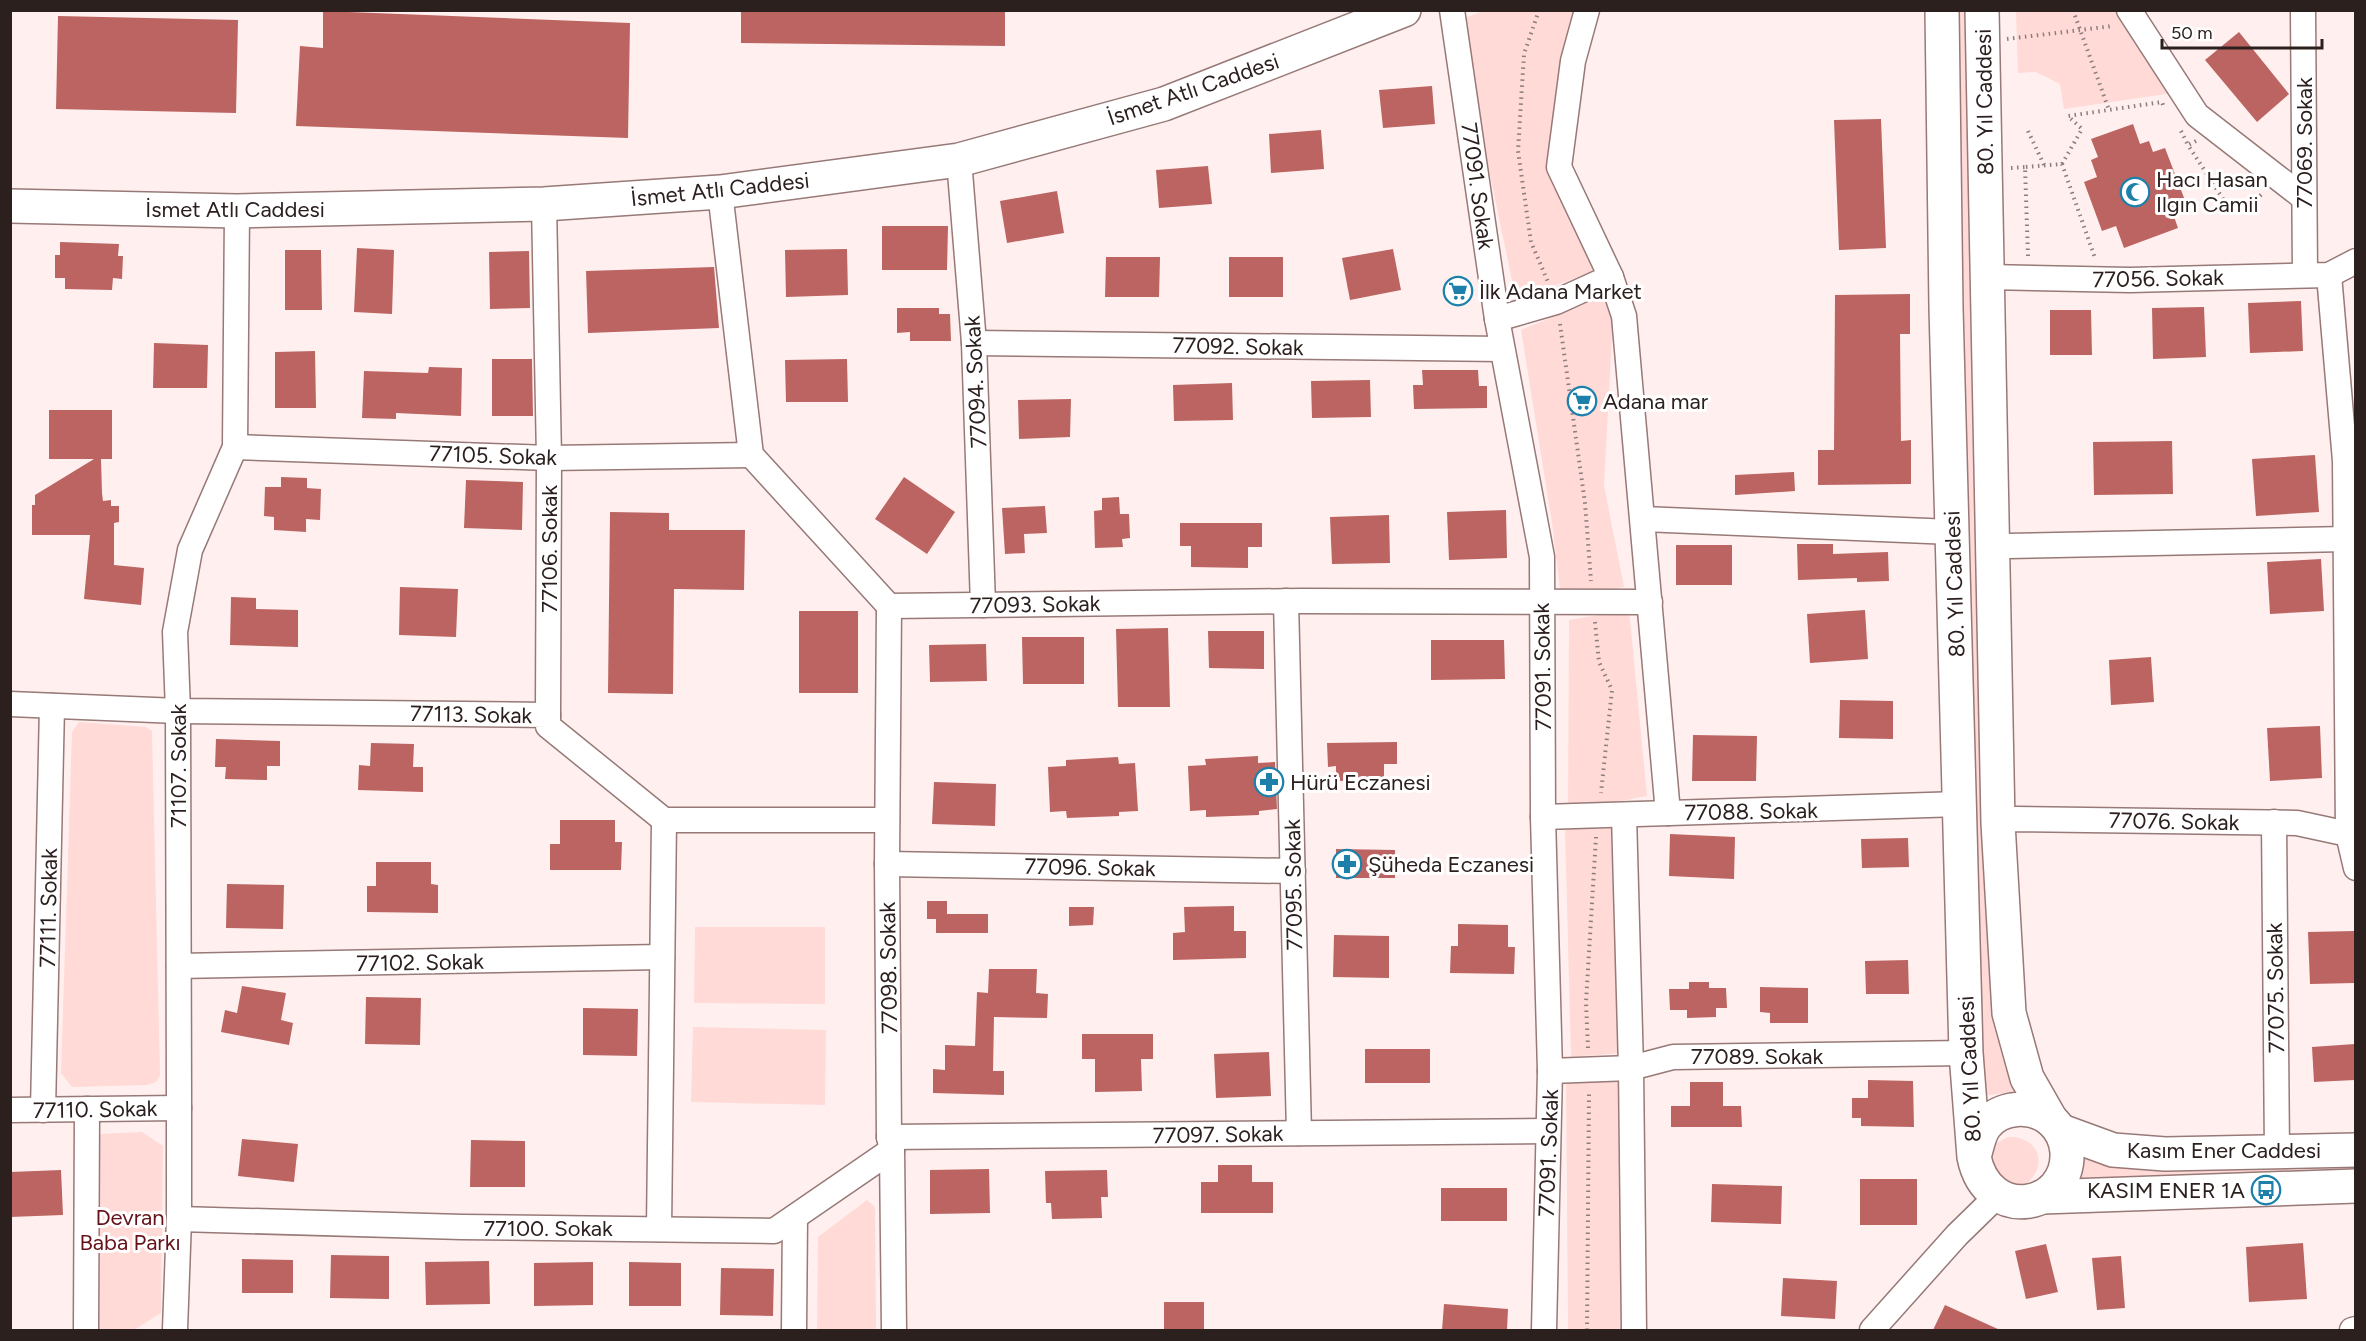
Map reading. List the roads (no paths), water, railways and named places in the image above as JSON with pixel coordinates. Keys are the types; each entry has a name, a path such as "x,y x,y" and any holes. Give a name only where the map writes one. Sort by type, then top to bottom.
{"main road":[{"name":"İsmet Atlı Caddesi","path":"10,206 237,211 544,204 720,192 959,160 1164,104 1404,10"},
{"name":"80. Yıl Caddesi","path":"1942,10 1946,308 1966,1053 1974,1156"},
{"name":"80. Yıl Caddesi","path":"1982,10 1998,823 2009,1013 2027,1078 2056,1125"},
{"path":"2023,1109 2038,1112 2056,1125 2066,1145 2067,1160 2063,1175 2055,1188 2042,1197 2027,1202 2012,1201 1997,1196 1985,1186 1977,1172 1974,1156 1983,1128 1994,1117 2008,1111 2023,1109"},
{"name":"Kasım Ener Caddesi","path":"2056,1125 2113,1150 2165,1154 2355,1150"},
{"name":"Kasım Ener Caddesi","path":"2042,1197 2355,1186"}],"street":[{"name":"77091. Sokak","path":"1452,10 1497,319 1542,557 1543,816 1550,1071 1544,1330"},
{"path":"1587,10 1573,61 1559,167 1611,278 1624,316 1668,813"},
{"name":"77069. Sokak","path":"2303,10 2305,275"},
{"path":"2133,17 2197,115 2304,198"},
{"name":"77094. Sokak","path":"959,160 974,344 983,605"},
{"path":"720,192 751,455 889,606"},
{"name":"77106. Sokak","path":"544,204 549,458 548,715"},
{"name":"71107. Sokak","path":"175,1330 179,1219 179,966 175,632 190,550 235,447 237,211"},
{"path":"2355,261 2329,275 2350,459 2346,539 2348,834 2355,868"},
{"name":"77056. Sokak","path":"1988,277 2130,279 2329,275"},
{"path":"1497,319 1556,302 1611,278"},
{"name":"77092. Sokak","path":"974,344 1502,349"},
{"name":"77105. Sokak","path":"235,447 549,458 751,455"},
{"path":"1643,519 1952,531"},
{"path":"1994,548 2346,539"},
{"name":"77093. Sokak","path":"889,606 1286,602 1650,602"},
{"name":"77095. Sokak","path":"1286,602 1299,1133"},
{"name":"77098. Sokak","path":"889,606 886,864 894,1330"},
{"name":"77113. Sokak","path":"10,704 177,711 548,715 548,726 664,820"},
{"name":"77111. Sokak","path":"43,1110 52,706"},
{"name":"77088. Sokak","path":"1543,816 1598,823 1624,815 1960,804"},
{"path":"1624,815 1631,1068 1634,1330"},
{"name":"77076. Sokak","path":"1998,823 2014,819 2297,822 2348,834"},
{"path":"659,1229 664,820 887,820"},
{"name":"77075. Sokak","path":"2274,822 2277,1153"},
{"name":"77096. Sokak","path":"886,864 1293,871"},
{"name":"77102. Sokak","path":"179,966 662,957"},
{"name":"77089. Sokak","path":"1550,1071 1631,1068 1673,1057 1966,1053"},
{"name":"77110. Sokak","path":"10,1110 179,1108"},
{"path":"86,1330 87,1109"},
{"name":"77097. Sokak","path":"890,1144 1299,1133 1547,1131"},
{"name":"77100. Sokak","path":"179,1219 462,1227 774,1232 890,1144"},
{"path":"1872,1330 1957,1234 1997,1196"},
{"path":"794,1330 795,1217"}],"place":[{"name":"Hacı Hasan Ilgın Camii","path":"2135,192"},
{"name":"İlk Adana Market","path":"1458,291"},
{"name":"Adana mar","path":"1582,401"},
{"name":"Hürü Eczanesi","path":"1269,782"},
{"name":"Şüheda Eczanesi","path":"1347,864"},
{"name":"KASIM ENER 1A","path":"2266,1190"}],"park label":[{"name":"Devran Baba Parkı","path":"130,1230"}]}
